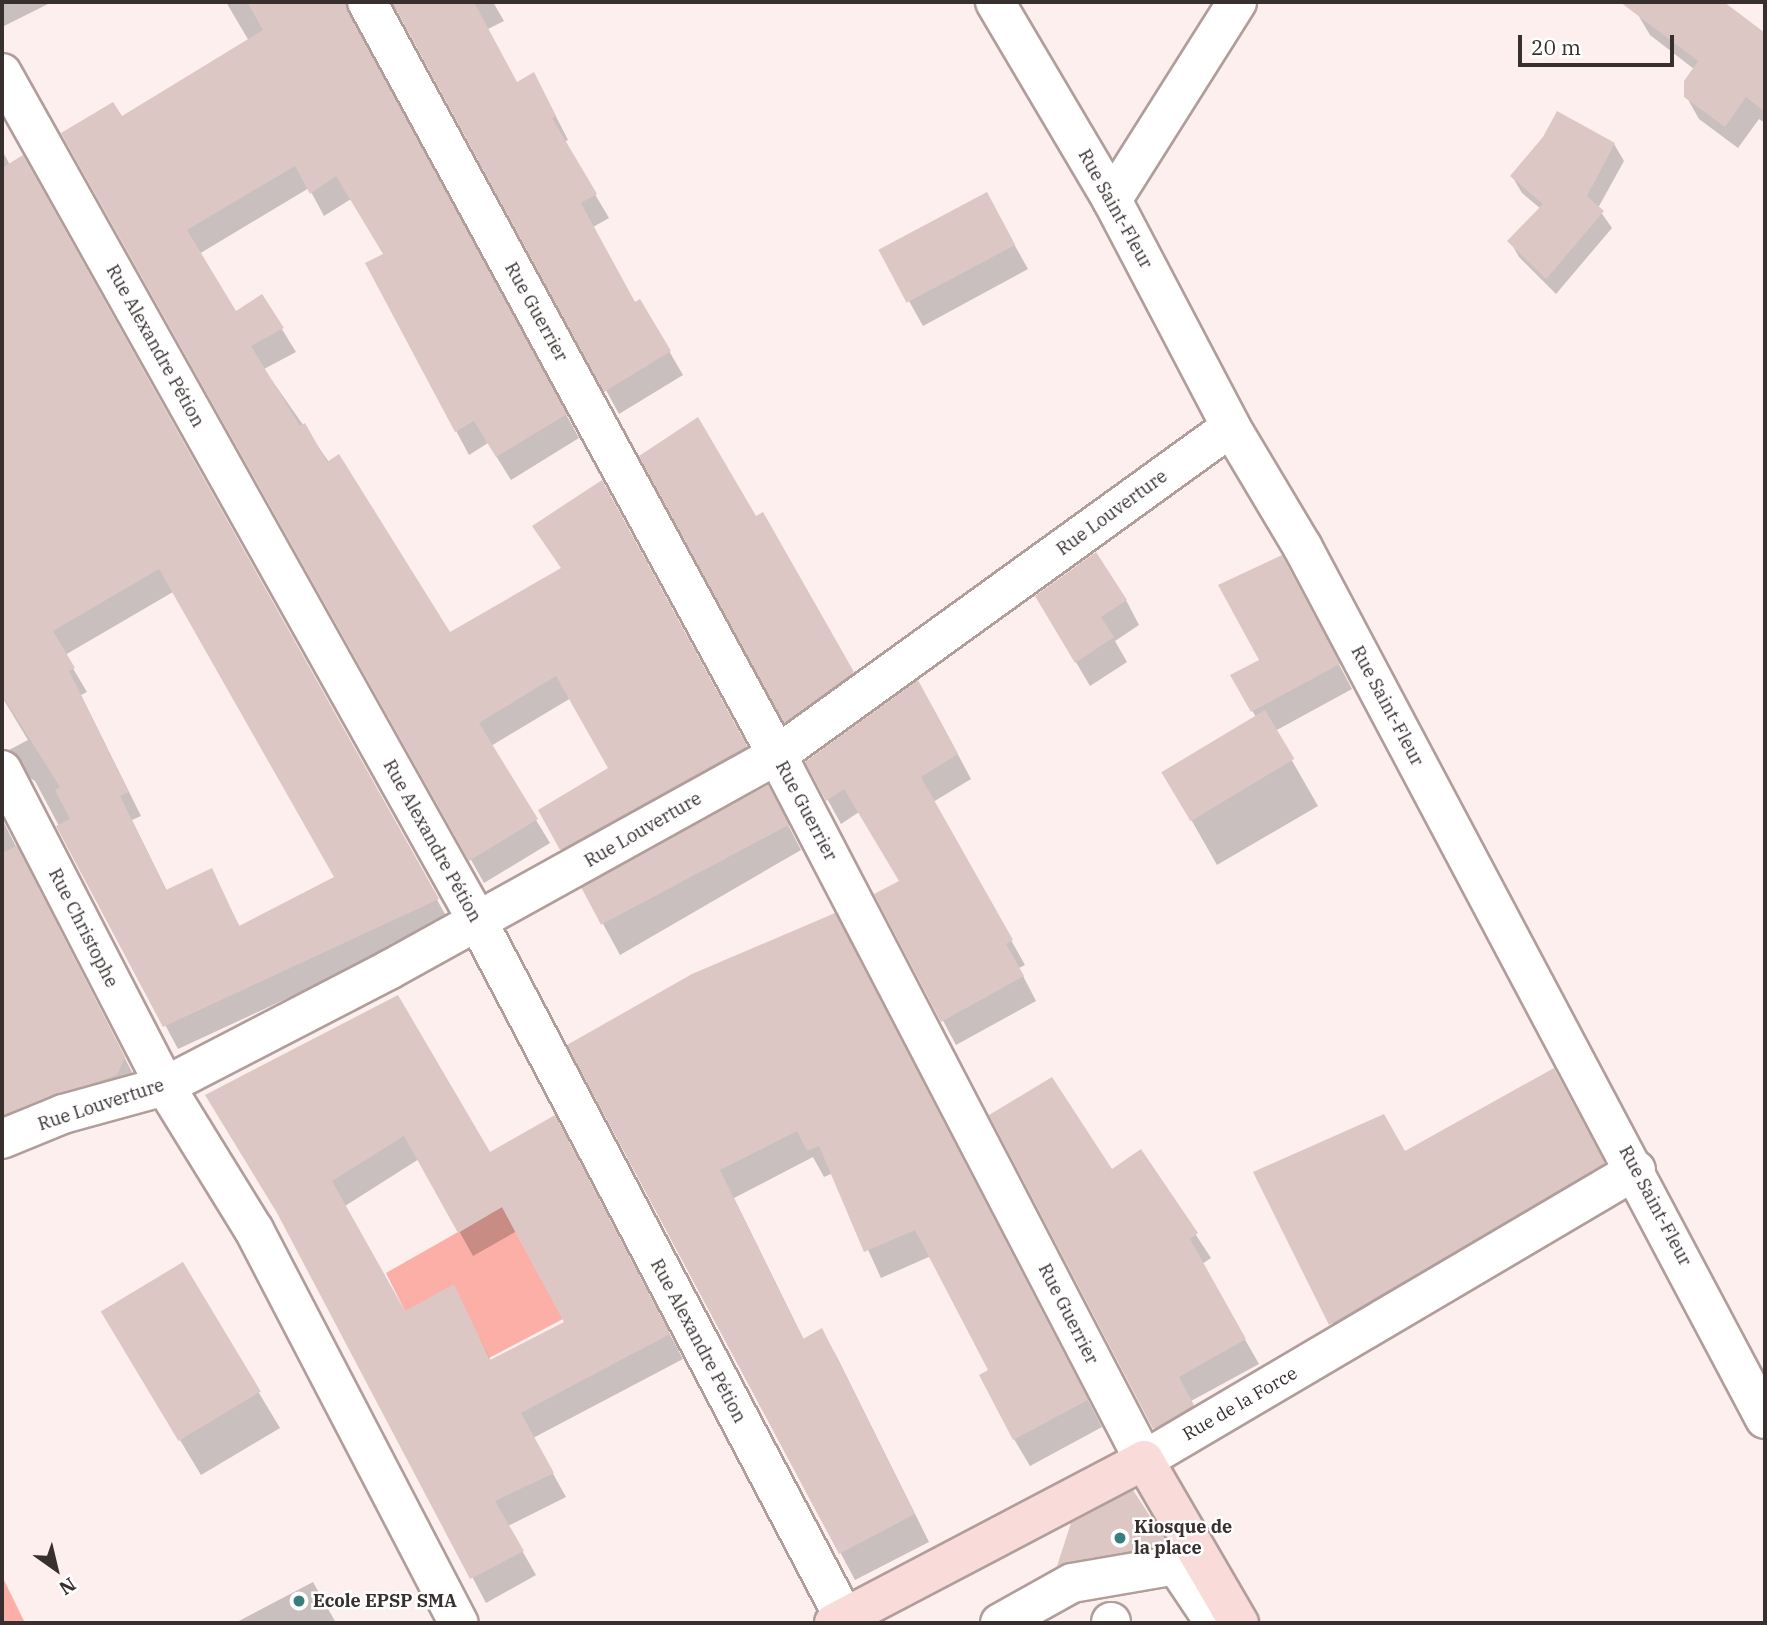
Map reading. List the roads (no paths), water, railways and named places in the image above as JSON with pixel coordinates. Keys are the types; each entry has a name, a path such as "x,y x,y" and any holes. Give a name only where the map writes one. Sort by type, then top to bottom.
{"main road":[{"name":"Rue de la Force","path":"842,1622 1144,1460"},
{"name":"Rue Guerrier","path":"1144,1460 1239,1623"}],"street":[{"name":"Rue Guerrier","path":"367,2 777,755 1144,1460"},
{"name":"Rue Saint-Fleur","path":"995,2 1112,200 1231,427 1302,546 1636,1170 1765,1419"},
{"path":"1112,200 1237,2"},
{"name":"Rue Alexandre Pétion","path":"2,73 478,922 842,1622"},
{"name":"Rue Louverture","path":"2,1139 63,1114 165,1086 478,922 777,755 1231,427"},
{"name":"Rue Christophe","path":"2,770 165,1086 254,1230 459,1623"},
{"name":"Rue de la Force","path":"1144,1460 1636,1170"},
{"path":"1000,1623 1072,1583 1175,1565 1215,1623"}],"place":[{"name":"Kiosque de la place","path":"1120,1538"},
{"name":"Ecole EPSP SMA","path":"299,1601"}]}
